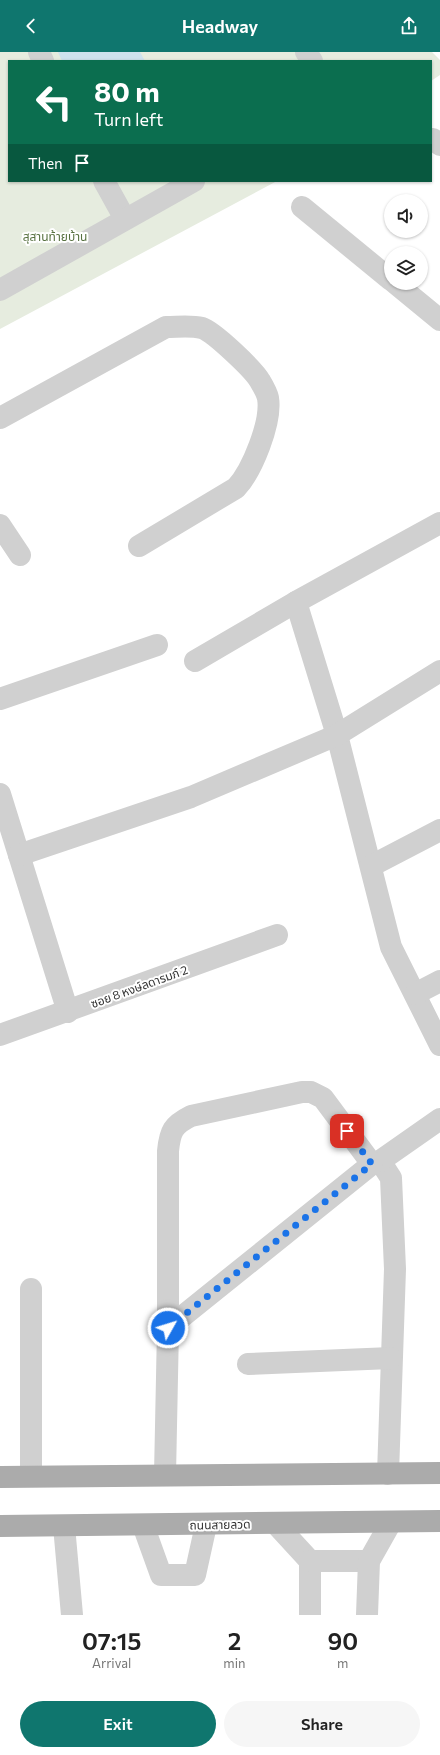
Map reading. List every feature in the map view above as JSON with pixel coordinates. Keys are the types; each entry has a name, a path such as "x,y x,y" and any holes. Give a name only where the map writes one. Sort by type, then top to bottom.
{"main road":[{"path":"0,1477 440,1474"},
{"name":"ถนนสายลวด","path":"0,1526 206,1525 440,1521"}],"street":[{"path":"105,182 125,219"},
{"path":"0,290 192,182"},
{"path":"302,207 384,274"},
{"path":"404,290 440,320"},
{"path":"0,418 166,327 187,326 203,329 215,335 260,381 268,398 268,413 252,463 245,478 236,488 139,546"},
{"path":"195,661 296,602 440,523"},
{"path":"0,525 20,555"},
{"path":"296,602 337,735 392,946 440,1045"},
{"path":"0,699 157,645"},
{"path":"19,855 191,797 337,735 440,671"},
{"path":"0,794 68,1012"},
{"path":"371,866 440,830"},
{"name":"ซอย 8 หงษ์ลดารมภ์ 2","path":"0,1035 68,1012 277,935"},
{"path":"415,994 440,981"},
{"path":"165,1475 168,1328 168,1151 170,1133 180,1122 191,1116 302,1092 312,1092 323,1098 391,1178 395,1269 388,1474"},
{"path":"168,1328 376,1162 440,1119"},
{"path":"31,1289 31,1476"},
{"path":"248,1364 391,1358"},
{"path":"367,1615 369,1560 391,1522"},
{"path":"276,1524 310,1561 310,1615"},
{"path":"143,1525 161,1576 195,1575 206,1525"},
{"path":"64,1526 72,1615"},
{"path":"310,1561 369,1560"}],"green space":[{"name":"สุสานท้ายบ้าน","path":"0,52 432,52 440,60 440,75 432,80 432,60 8,60 8,182 275,182 0,329"}],"water":[{"path":"58,52 140,52 144,60 62,60"}],"route":[{"path":"168,1328 372,1164 347,1131"}]}
